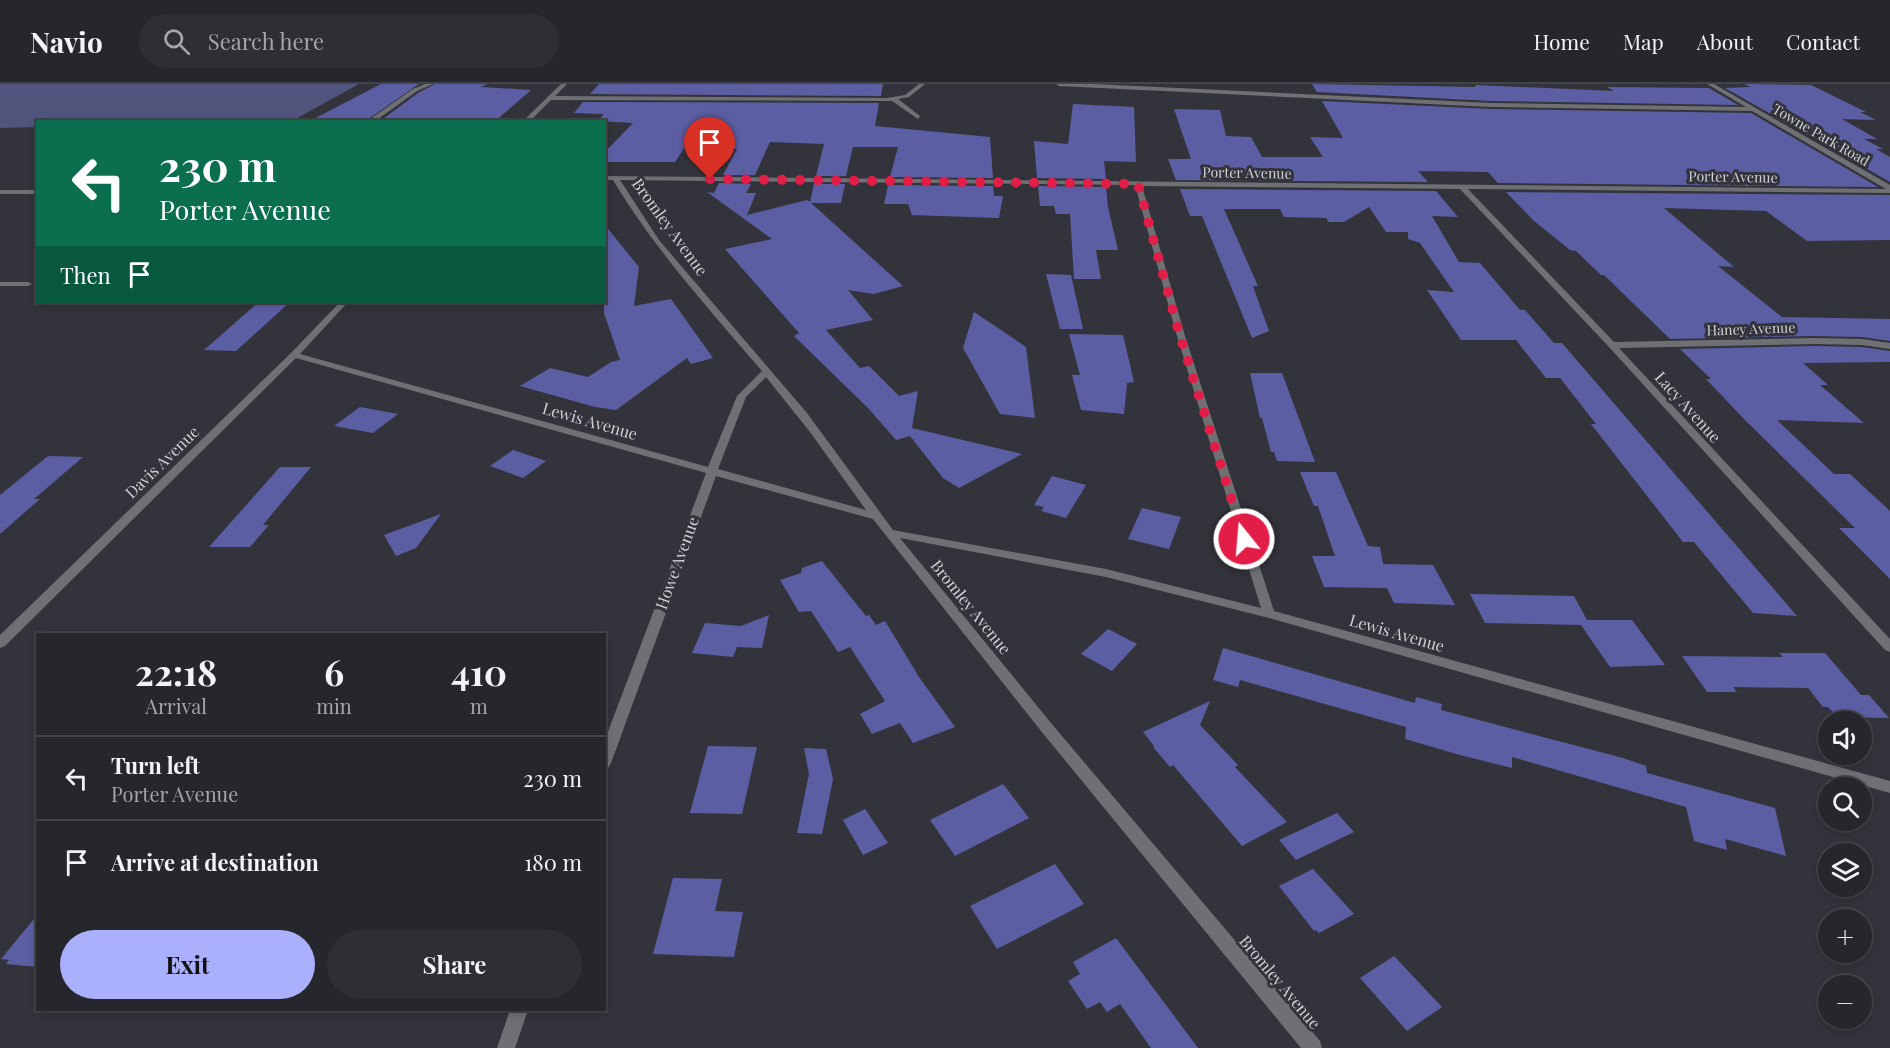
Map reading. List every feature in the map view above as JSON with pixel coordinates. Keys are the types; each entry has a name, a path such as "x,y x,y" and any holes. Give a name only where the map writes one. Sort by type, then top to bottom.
{"street":[{"path":"372,120 415,90 430,84"},
{"path":"527,120 564,84"},
{"path":"550,98 894,99 912,93 922,84"},
{"path":"1059,84 1247,95 1491,105 1751,109"},
{"path":"1245,84 1247,95"},
{"name":"Towne Park Road","path":"1710,84 1890,190"},
{"path":"894,99 918,117"},
{"name":"Porter Avenue","path":"610,178 1463,188 1890,190"},
{"name":"Bromley Avenue","path":"610,178 687,280 801,413 877,517 1050,732 1313,1048"},
{"path":"1138,184 1180,336 1269,614"},
{"name":"Lacy Avenue","path":"1463,188 1612,345 1890,647"},
{"path":"0,192 36,192"},
{"path":"0,284 28,284"},
{"name":"Davis Avenue","path":"0,643 294,355 343,303"},
{"name":"Haney Avenue","path":"1612,345 1814,341 1862,342 1890,346"},
{"name":"Lewis Avenue","path":"294,355 877,517"},
{"name":"Howe Avenue","path":"606,758 711,472 742,396 766,372"},
{"name":"Lewis Avenue","path":"890,533 1106,573 1269,614 1890,787"},
{"path":"506,1048 519,1011"}],"shaded area":[{"path":"0,84 359,84 294,120 36,120 36,127 0,128"}],"building":[{"path":"381,84 419,84 367,120 312,120"},
{"path":"435,84 487,84 481,87 531,90 496,120 382,120 418,93"},
{"path":"599,84 883,84 881,96 590,94"},
{"path":"1312,84 1476,87 1475,85 1614,91 1607,87 1709,88 1738,105 1491,101 1317,92"},
{"path":"1744,84 1811,85 1866,112 1860,112 1876,120 1842,119 1877,139 1864,139 1883,149 1876,149 1890,157 1890,182 1725,88 1751,87"},
{"path":"1322,101 1491,109 1751,113 1878,187 1498,183 1488,172 1418,171 1428,182 1176,180 1168,159 1191,159 1174,109 1220,110 1226,136 1251,137 1262,157 1323,157 1310,137 1343,138"},
{"path":"583,102 879,103 875,126 990,137 993,178 890,177 898,147 853,147 846,176 816,176 824,144 770,142 755,175 723,175 737,149 685,147 675,162 606,162 606,151 633,123 599,120 604,114 574,113"},
{"path":"1073,104 1134,107 1136,162 1104,161 1106,179 1037,178 1034,141 1068,144"},
{"path":"719,183 751,184 746,193 756,193 747,215 807,200 810,202 814,184 845,184 841,203 811,203 903,286 874,294 848,290 873,320 826,330 860,368 869,366 899,396 918,391 912,428 1022,454 959,488 943,478 910,436 896,440 869,409 794,336 799,333 725,249 772,239 707,192 714,193"},
{"path":"888,185 993,186 994,196 1003,196 999,218 912,215 908,204 884,204"},
{"path":"1038,186 1106,187 1118,250 1096,250 1101,279 1074,279 1070,214 1056,214 1054,206 1040,206"},
{"path":"1180,189 1436,191 1458,217 1432,216 1459,262 1480,263 1520,310 1525,310 1554,343 1562,343 1797,616 1753,613 1694,542 1683,542 1591,424 1596,424 1560,378 1546,378 1516,340 1461,340 1427,290 1454,292 1420,243 1408,239 1408,232 1386,232 1369,207 1344,222 1329,222 1326,218 1284,217 1280,209 1224,209 1258,286 1253,286 1269,331 1252,338 1202,216 1190,216"},
{"path":"1506,192 1890,195 1890,240 1807,241 1766,211 1664,208 1734,267 1718,266 1782,317 1890,319 1890,341 1862,337 1814,336 1670,339 1604,275 1601,275 1576,251 1570,250 1533,220"},
{"path":"606,226 639,267 634,306 671,299 713,358 691,364 687,358 616,410 595,407 520,386 550,368 588,377 611,362 620,360 604,313"},
{"path":"1046,274 1071,275 1083,329 1060,329"},
{"path":"258,303 289,303 236,351 204,350"},
{"path":"974,312 1026,347 1035,418 1000,414 963,348"},
{"path":"1069,334 1123,335 1134,382 1127,383 1124,414 1081,410 1072,375 1080,375"},
{"path":"1862,347 1890,351 1890,362 1803,363 1828,385 1820,385 1864,423 1777,420 1834,474 1850,474 1890,511 1890,579 1839,528 1855,528 1743,418 1706,379 1711,379 1680,349"},
{"path":"1250,373 1282,373 1315,462 1277,461 1274,452 1271,452 1262,418 1260,418"},
{"path":"360,407 398,414 373,433 334,426"},
{"path":"513,450 546,461 523,478 490,466"},
{"path":"48,456 83,457 34,499 40,499 0,534 0,495"},
{"path":"280,467 311,467 263,525 269,525 250,547 209,547"},
{"path":"1300,472 1336,472 1368,546 1380,547 1383,564 1433,565 1455,605 1394,603 1387,588 1324,587 1312,556 1335,556 1318,506 1314,506"},
{"path":"1052,476 1086,485 1066,518 1041,511 1044,507 1034,505"},
{"path":"1142,508 1181,517 1169,549 1128,539"},
{"path":"441,514 416,548 396,556 384,535"},
{"path":"822,561 866,616 869,615 876,625 885,621 919,677 955,727 913,743 900,723 872,734 860,714 885,701 850,647 838,652 811,611 799,612 780,580 801,573 802,568"},
{"path":"1470,594 1574,596 1587,620 1632,620 1665,665 1610,667 1581,625 1485,623"},
{"path":"769,615 762,648 737,647 733,657 692,653 705,623 741,626"},
{"path":"1108,629 1137,644 1112,671 1081,654"},
{"path":"1223,648 1415,703 1416,697 1442,704 1441,710 1623,758 1646,766 1647,773 1775,808 1786,856 1725,839 1727,850 1694,841 1686,807 1512,757 1512,768 1460,755 1405,739 1406,727 1240,680 1238,687 1213,680"},
{"path":"1779,653 1825,653 1861,695 1869,695 1889,718 1872,718 1872,711 1832,711 1828,707 1823,707 1808,688 1733,687 1737,692 1707,692 1682,656 1783,657"},
{"path":"1210,701 1200,725 1238,765 1235,767 1287,822 1242,846 1173,765 1170,767 1143,732"},
{"path":"708,746 757,747 742,814 690,813"},
{"path":"804,748 826,749 833,779 822,834 797,833 809,774"},
{"path":"1003,784 1029,818 955,856 930,820"},
{"path":"865,809 888,843 863,855 843,820"},
{"path":"1337,813 1354,832 1296,860 1279,840"},
{"path":"1055,864 1084,904 997,949 970,906"},
{"path":"1313,869 1354,914 1319,933 1314,931 1279,886"},
{"path":"673,878 722,879 715,911 743,912 734,957 653,954"},
{"path":"36,916 36,967 6,964 9,960 1,959"},
{"path":"1116,938 1198,1048 1151,1048 1120,1004 1107,1012 1100,1002 1087,1009 1068,981 1080,974 1073,962"},
{"path":"1394,956 1442,1007 1407,1031 1360,978"}],"route":[{"path":"710,179 1138,184 1180,336 1244,539"}]}
